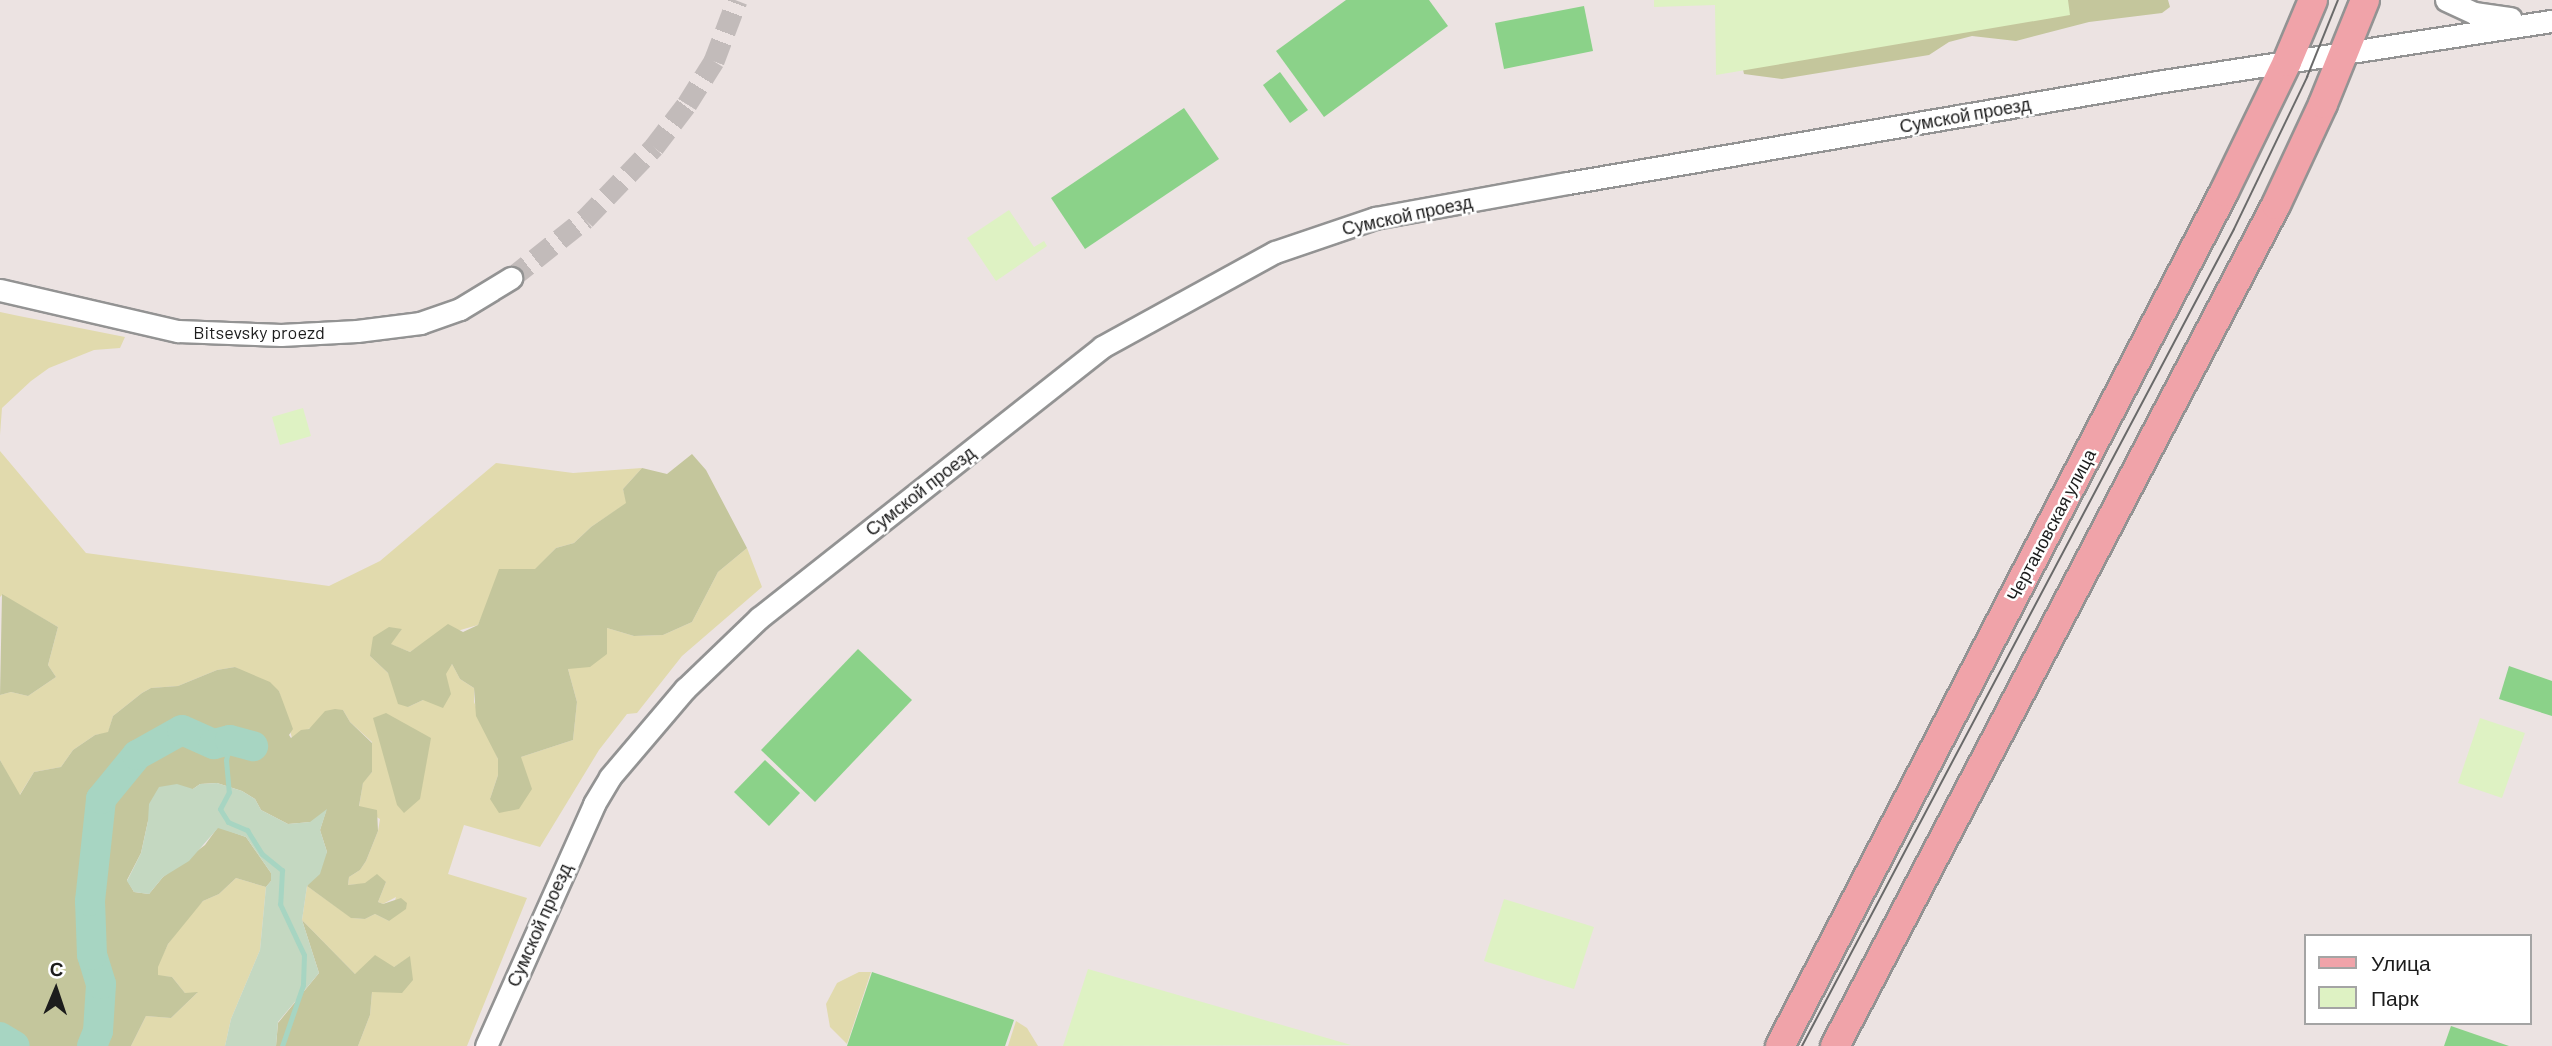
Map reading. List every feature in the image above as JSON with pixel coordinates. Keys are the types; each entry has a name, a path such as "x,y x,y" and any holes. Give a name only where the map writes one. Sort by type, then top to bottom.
{"main road":[{"name":"Чертановская улица","path":"1780,1046 2224,192 2287,62 2313,0"},
{"path":"1835,1046 2276,205 2365,0"}],"street":[{"path":"2446,0 2474,13 2494,17 2552,20"},
{"name":"Сумской проезд","path":"486,1046 594,804 610,777 685,689 752,625 794,590 1093,354 1145,321 1275,252 1375,218 1644,169 2552,20"},
{"name":"Bitsevsky proezd","path":"0,290 178,331 292,334 357,331 420,323 460,309 511,278"}],"shaded area":[{"path":"0,312 125,337 120,348 94,350 49,368 31,381 2,408 0,435"},
{"path":"0,451 86,553 329,586 380,561 496,463 573,473 642,468 623,489 627,503 591,527 574,543 556,548 535,570 489,600 478,625 429,639 410,652 390,644 402,629 370,656 388,673 408,707 423,700 452,664 460,679 474,688 474,702 498,759 498,775 490,799 521,757 573,740 577,702 568,669 607,628 634,636 663,635 692,622 718,572 747,548 762,587 682,656 637,713 627,714 599,750 540,847 464,825 448,874 527,898 467,1046 358,1046 370,1015 372,992 410,957 394,967 355,974 302,920 307,886 352,918 365,919 375,914 389,921 396,897 383,904 378,902 386,882 348,885 349,877 360,870 366,861 378,831 380,819 359,807 363,782 372,772 372,742 350,722 343,710 292,738 279,691 235,667 217,670 178,686 151,688 142,693 113,716 108,733 95,735 73,750 61,767 34,772 19,796 0,760 0,695 11,692 28,696 56,677 48,665 58,627 2,595 0,597"},
{"path":"236,878 266,887 260,950 231,1019 225,1046 131,1046 146,1016 171,1018 197,993 185,993 172,977 158,976 157,967 168,944 187,918 203,901 219,894"},
{"path":"859,972 871,972 847,1044 830,1027 826,1004 837,983"},
{"path":"1016,1021 1027,1028 1038,1046 1008,1046"}],"green space":[{"path":"1346,0 1429,0 1448,26 1324,117 1276,51"},
{"path":"1654,0 2068,0 2070,15 1716,75 1715,5 1654,7"},
{"path":"1918,0 2168,0 2170,7 2162,13 2089,22 2016,41 1972,36 1949,42 1929,55 1782,79 1744,74 1742,65"},
{"path":"1584,6 1593,51 1504,69 1495,23"},
{"path":"1280,72 1308,110 1290,123 1263,85"},
{"path":"1184,108 1219,159 1085,249 1051,198"},
{"path":"1009,210 1034,247 1044,241 1047,246 996,281 967,238"},
{"path":"303,408 311,436 280,445 272,417"},
{"path":"692,454 706,470 747,548 718,572 692,622 663,635 634,636 607,628 607,654 590,667 568,669 577,702 573,740 521,757 532,789 519,809 499,813 490,799 498,775 498,759 476,716 474,688 460,679 452,664 446,674 451,694 443,708 423,700 408,707 398,704 388,673 370,656 373,637 389,627 402,629 391,644 410,652 448,624 463,632 478,625 499,569 535,569 556,548 574,543 591,527 626,503 623,489 642,468 667,474"},
{"path":"2,594 58,627 48,665 56,677 28,696 11,692 0,695"},
{"path":"858,649 912,700 815,802 761,750"},
{"path":"2509,666 2552,681 2552,716 2499,699"},
{"path":"235,667 270,682 279,691 293,729 289,735 291,738 301,730 309,729 325,711 335,709 343,710 350,722 372,743 372,772 363,783 359,806 377,810 378,831 366,861 360,870 349,877 348,885 365,883 377,874 386,882 378,902 383,904 401,898 407,903 406,909 389,921 375,914 365,919 351,918 307,886 327,852 320,830 326,811 311,822 288,824 261,810 255,799 242,791 217,783 200,784 148,821 141,853 127,880 134,892 149,894 163,877 205,845 218,827 246,837 271,873 271,881 266,887 236,878 219,894 203,901 168,944 158,967 158,975 172,977 185,993 198,992 171,1018 146,1016 131,1046 0,1046 0,760 20,795 34,772 61,767 73,750 95,735 108,732 113,716 142,693 151,688 178,686 217,670"},
{"path":"386,713 431,738 420,799 404,813 397,805 373,718"},
{"path":"2480,718 2525,733 2502,798 2458,783"},
{"path":"765,760 800,793 769,826 734,792"},
{"path":"217,783 242,791 255,799 261,810 288,824 310,822 327,809 320,830 327,852 320,874 307,886 302,920 319,973 278,1022 276,1046 225,1046 231,1019 260,950 266,887 271,881 271,873 246,837 218,828 189,861 163,877 149,894 134,892 127,881 141,853 149,804 159,787 177,784 193,789 200,784"},
{"path":"1504,899 1594,927 1574,989 1484,961"},
{"path":"302,920 355,974 375,955 394,967 410,956 413,980 402,993 372,992 370,1015 358,1046 276,1046 278,1023 319,973"},
{"path":"1088,969 1351,1045 1063,1046"},
{"path":"872,972 1014,1020 1005,1046 847,1046"},
{"path":"2451,1026 2509,1046 2444,1046"}],"waterway":[{"path":"92,1046 98,1031 101,984 92,955 90,901 101,799 137,755 182,730 214,744 230,740 253,746"},
{"path":"230,740 226,760 229,792 220,809 228,822 247,830 262,854 282,870 280,904 304,955 303,985 282,1046"},
{"path":"0,1037 15,1046"}],"tunnel":[{"path":"511,278 585,219 654,147 687,104 714,61 737,0"}],"tram line":[{"path":"1802,1046 2234,229 2307,77 2338,0"}]}
